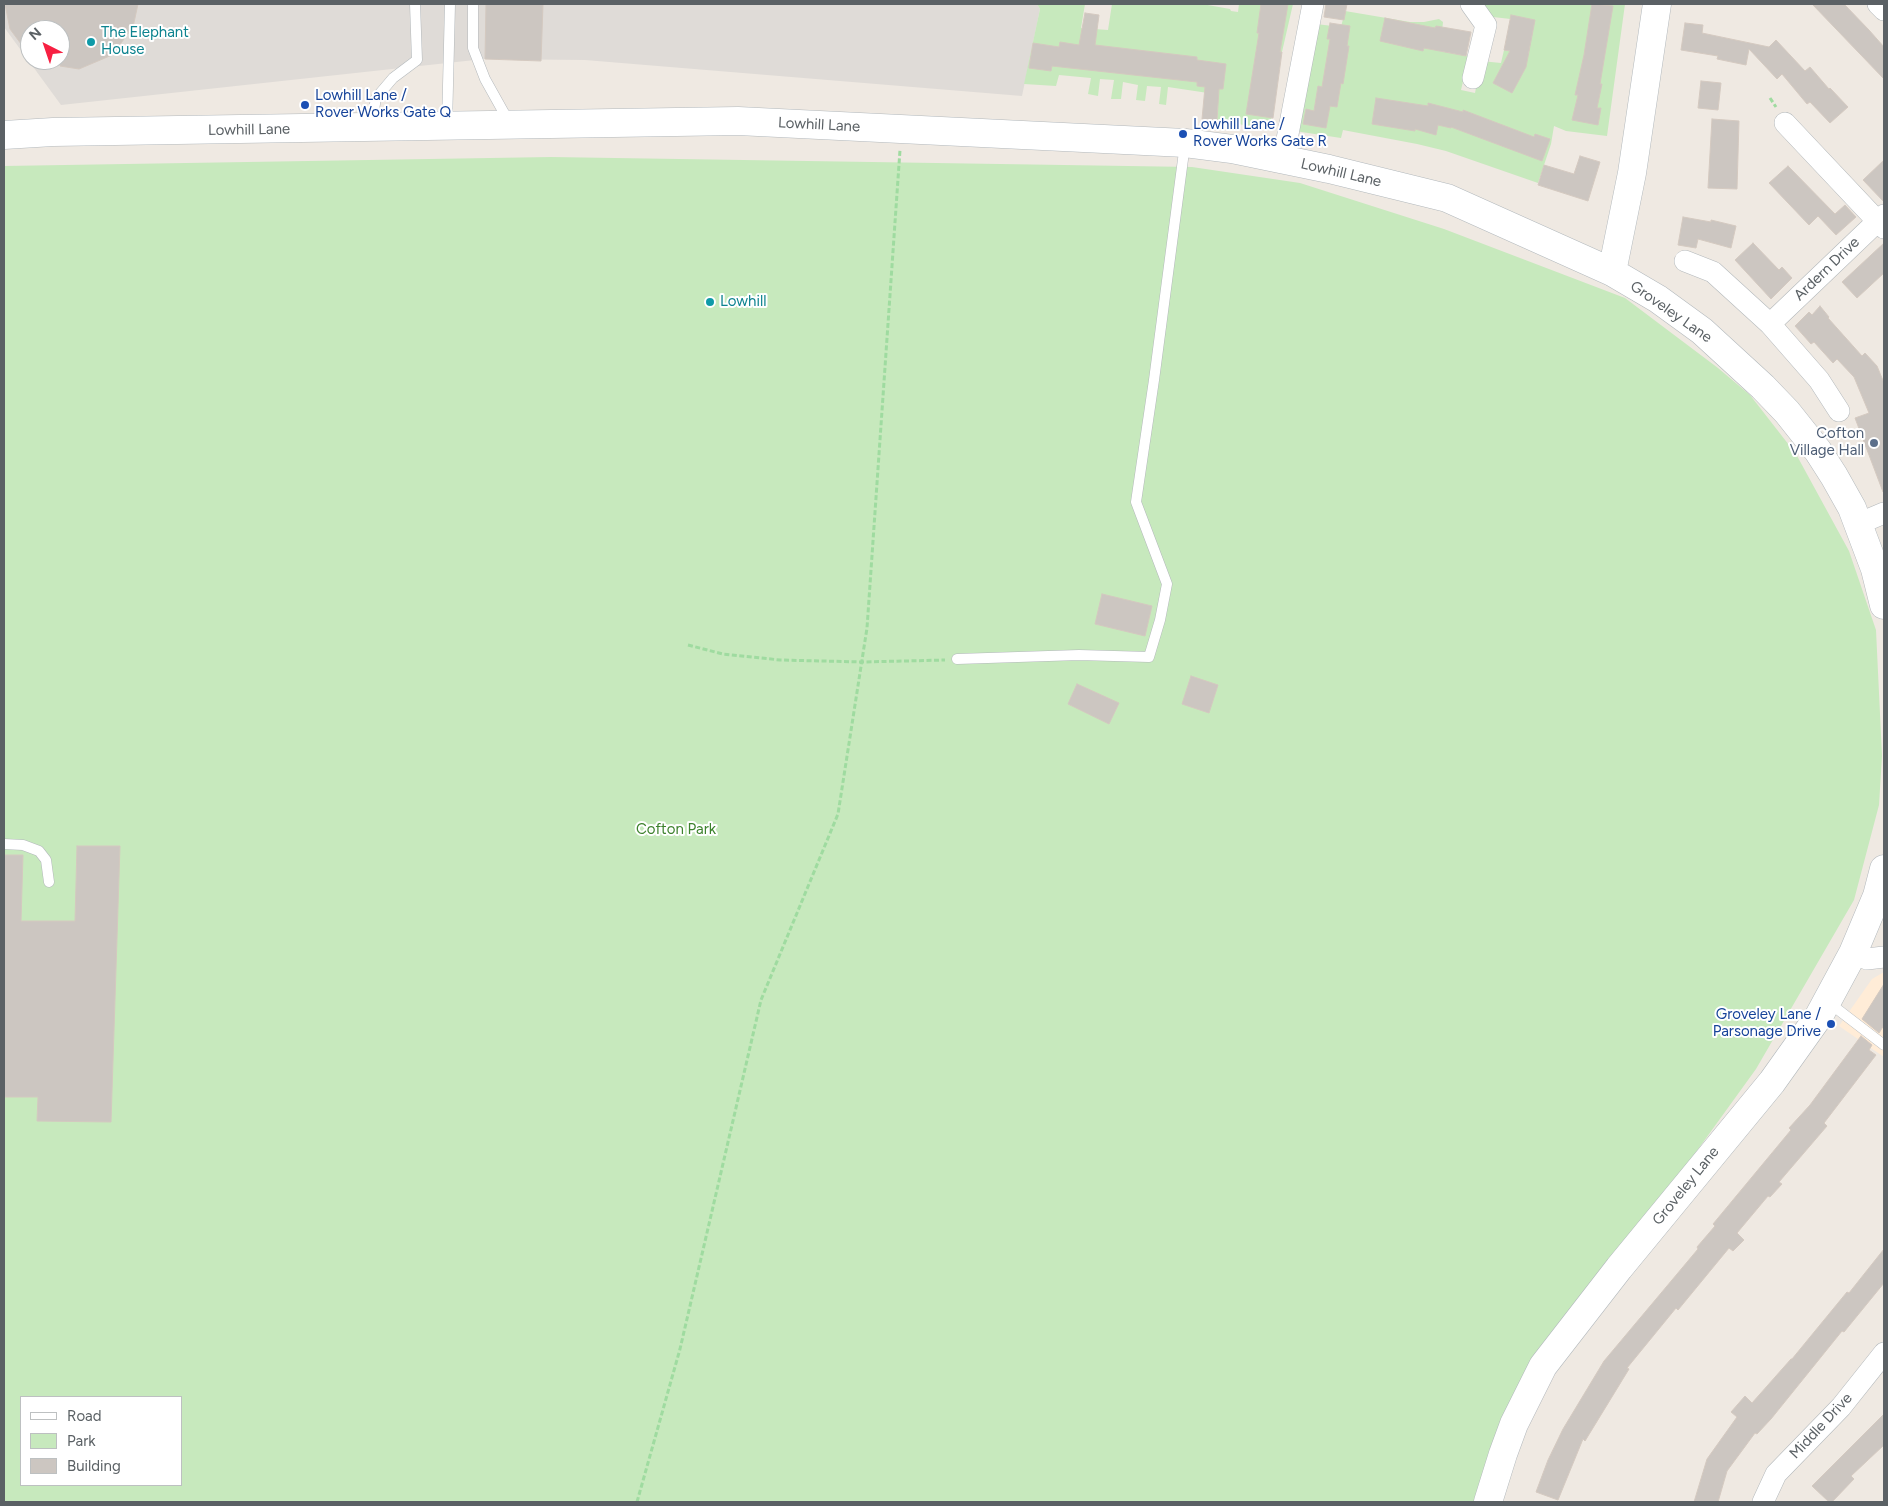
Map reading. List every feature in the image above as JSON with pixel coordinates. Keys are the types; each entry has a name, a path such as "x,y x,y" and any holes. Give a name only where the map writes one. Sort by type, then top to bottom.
{"street":[{"path":"1283,160 1313,4"},
{"path":"1471,4 1486,25 1474,78"},
{"path":"1612,272 1632,173 1657,4"},
{"path":"1878,4 1884,10"},
{"name":"Lowhill Lane","path":"4,135 53,132 738,121 1186,143 1232,149 1329,169 1447,198 1612,272"},
{"path":"1785,123 1882,221"},
{"name":"Ardern Drive","path":"1770,324 1882,221"},
{"path":"1685,261 1713,272 1770,324 1819,380 1838,410"},
{"name":"Groveley Lane","path":"1612,272 1658,299 1702,331 1763,387 1787,412 1818,452 1852,508 1875,569 1884,605"},
{"path":"1858,524 1884,513"},
{"name":"Groveley Lane","path":"1488,1502 1514,1424 1543,1366 1619,1268 1772,1082 1819,1016 1854,954 1874,904 1884,869"},
{"path":"1854,954 1867,959 1884,956"},
{"name":"Middle Drive","path":"1763,1502 1776,1474 1841,1407 1884,1353"}],"lane":[{"path":"371,128 376,98 394,78 416,60 415,4"},
{"path":"447,127 450,4"},
{"path":"473,4 473,48 485,79 512,126"},
{"path":"957,659 1079,655 1149,657 1160,620 1167,584 1136,502 1156,370 1186,143"},
{"path":"4,844 23,845 39,851 46,860 49,882"},
{"path":"1827,1001 1884,1045"}],"path":[{"path":"637,1502 680,1349 760,1000 838,814 867,628 902,130"},
{"path":"688,645 723,654 780,660 922,662 957,659"}],"shaded area":[{"path":"4,4 1037,4 1040,9 1022,96 585,60 484,59 61,105 35,70 70,70 70,20 20,20 20,49 4,27"},
{"path":"1884,972 1884,1057 1839,1026 1872,979"}],"green space":[{"path":"1037,4 1085,4 1081,28 1108,30 1112,4 1202,4 1238,12 1239,4 1293,4 1276,78 1270,130 1217,120 1218,105 1207,104 1208,93 1168,87 1166,105 1159,104 1161,87 1147,86 1145,101 1136,100 1138,85 1123,82 1121,99 1111,99 1114,80 1100,79 1098,96 1088,94 1091,78 1059,75 1056,86 1024,84 1040,9"},
{"path":"1483,4 1625,4 1607,136 1566,131 1554,126 1551,144 1538,183 1446,151 1417,144 1343,130 1341,138 1295,131 1316,24 1341,27 1345,11 1410,22 1439,19 1443,22 1440,51 1469,56 1461,90 1475,93 1481,61 1501,63 1504,50 1528,54 1534,20 1493,17"},
{"name":"Cofton Park","path":"551,157 1192,167 1300,183 1444,229 1625,298 1718,368 1750,395 1796,454 1849,551 1876,630 1882,756 1879,805 1854,900 1756,1069 1670,1188 1547,1347 1482,1502 4,1502 4,166"}],"building":[{"name":"The Elephant House","path":"5,4 138,4 133,27 112,55 79,69 70,68 70,20 20,20 20,42 10,29"},
{"path":"486,4 543,4 541,61 485,59"},
{"path":"1261,4 1288,4 1280,52 1282,52 1273,118 1246,114 1259,33 1257,33"},
{"path":"1326,4 1347,4 1344,20 1324,17"},
{"path":"1592,4 1613,6 1600,84 1602,84 1597,108 1601,108 1598,125 1572,120 1578,95 1575,95 1584,55"},
{"path":"1812,4 1844,4 1869,30 1884,47 1884,79"},
{"path":"1085,13 1099,15 1095,45 1197,57 1197,60 1226,64 1223,89 1219,89 1217,120 1202,119 1205,87 1197,86 1197,82 1052,66 1051,71 1029,68 1033,43 1059,47 1060,42 1079,45"},
{"path":"1511,15 1535,20 1526,67 1512,93 1493,83 1510,51 1504,50"},
{"path":"1385,18 1435,28 1436,26 1471,32 1466,56 1424,48 1423,51 1380,41"},
{"path":"1330,23 1350,26 1343,84 1341,83 1337,107 1330,106 1326,128 1303,124 1306,109 1314,111 1318,86 1322,87 1330,39 1327,39"},
{"path":"1685,23 1703,25 1702,33 1769,47 1776,40 1805,71 1810,67 1848,107 1830,123 1810,102 1807,104 1782,74 1777,79 1749,49 1746,65 1717,59 1718,56 1681,50"},
{"path":"1701,81 1721,83 1718,110 1698,108"},
{"path":"1376,98 1428,106 1428,103 1463,112 1463,110 1534,137 1535,134 1550,139 1542,161 1451,127 1438,125 1436,135 1415,129 1415,131 1372,124"},
{"path":"1712,119 1739,121 1737,189 1708,188"},
{"path":"1580,156 1600,162 1588,201 1538,185 1544,165 1574,174"},
{"path":"1884,160 1884,202 1863,180"},
{"path":"1788,166 1835,214 1845,205 1856,217 1836,235 1818,216 1809,225 1769,183"},
{"path":"1683,217 1711,222 1711,220 1736,226 1731,248 1698,239 1696,248 1678,245"},
{"path":"1753,243 1779,270 1782,267 1792,278 1771,299 1735,260"},
{"path":"1884,243 1884,273 1857,298 1842,282"},
{"path":"1820,306 1828,318 1862,356 1865,353 1877,366 1884,383 1884,492 1855,418 1869,413 1854,377 1837,359 1833,363 1814,342 1811,344 1795,326 1809,312 1812,315"},
{"path":"1102,594 1152,606 1145,636 1095,624"},
{"path":"1191,676 1218,685 1209,713 1182,704"},
{"path":"1077,684 1119,703 1109,724 1068,704"},
{"path":"77,846 120,846 111,1122 37,1121 38,1097 4,1097 4,855 23,855 21,921 75,921"},
{"path":"1884,984 1884,1025 1879,1033 1862,1019"},
{"path":"1861,1036 1872,1045 1869,1050 1876,1055 1824,1123 1827,1126 1779,1182 1782,1184 1770,1197 1768,1196 1737,1233 1744,1240 1733,1251 1729,1248 1678,1310 1676,1308 1627,1368 1629,1369 1585,1441 1583,1439 1558,1500 1536,1492 1548,1460 1563,1429 1604,1361 1698,1249 1697,1247 1715,1226 1713,1224 1791,1130 1789,1128 1810,1105"},
{"path":"1884,1249 1884,1283 1844,1332 1842,1331 1771,1419 1757,1434 1755,1433 1727,1471 1718,1502 1694,1502 1707,1459 1737,1417 1731,1412 1745,1396 1752,1403 1792,1359 1847,1292 1849,1293"},
{"path":"1884,1414 1884,1445 1851,1476 1854,1479 1832,1502 1829,1502 1812,1486"}],"place":[{"name":"The Elephant House","path":"91,42"},
{"name":"Lowhill Lane / Rover Works Gate Q","path":"305,105"},
{"name":"Lowhill Lane / Rover Works Gate R","path":"1183,134"},
{"name":"Lowhill","path":"710,302"},
{"name":"Cofton Village Hall","path":"1874,443"},
{"name":"Groveley Lane / Parsonage Drive","path":"1831,1024"}]}
